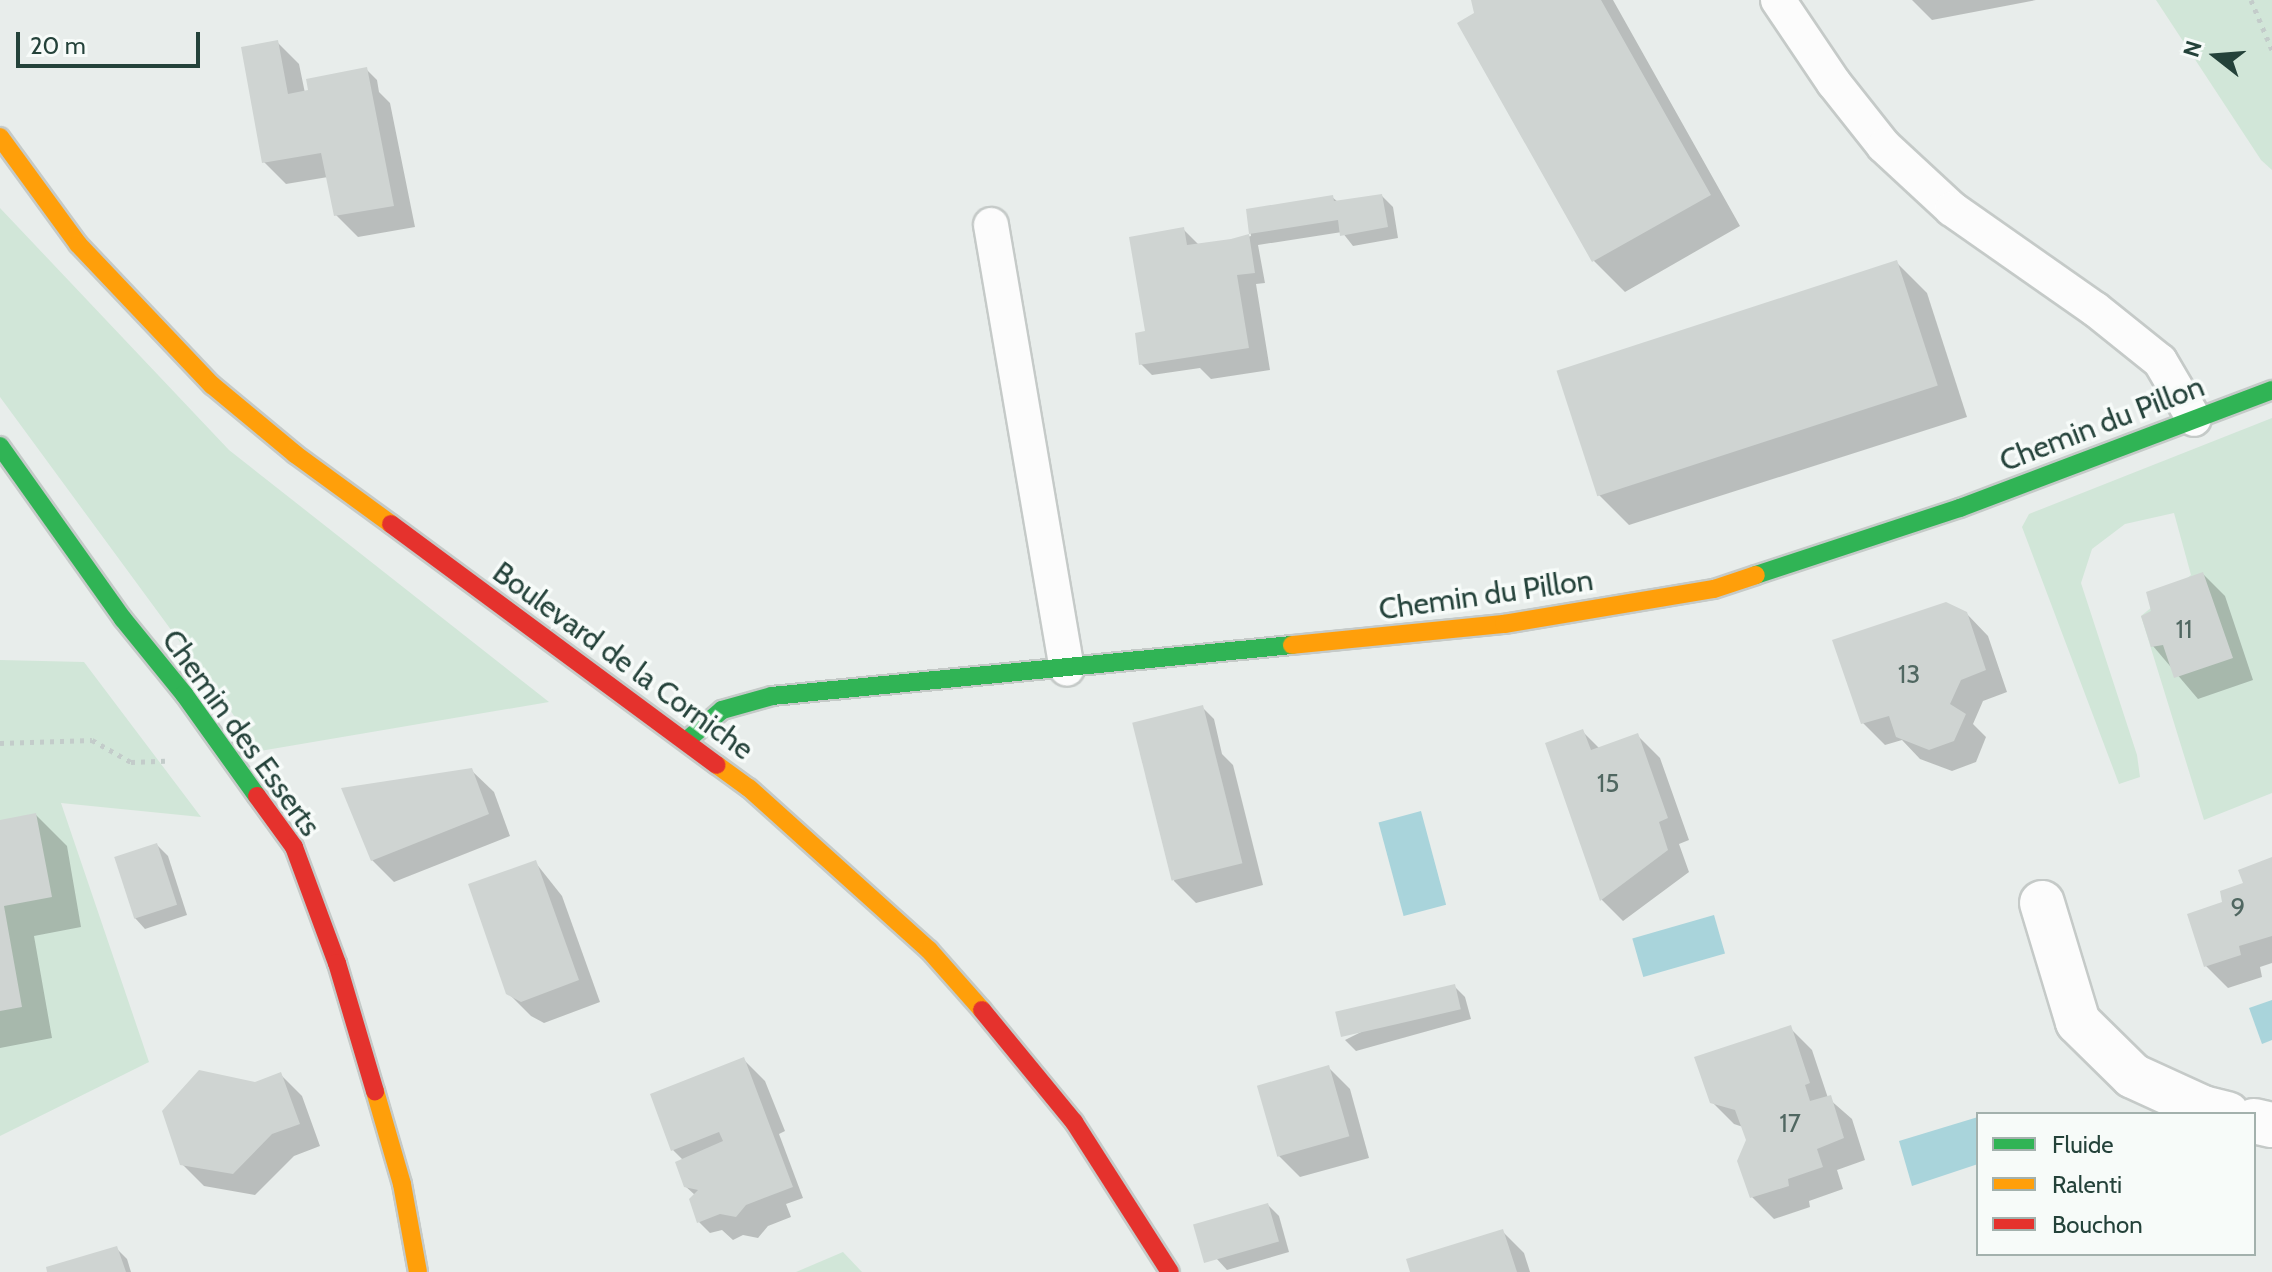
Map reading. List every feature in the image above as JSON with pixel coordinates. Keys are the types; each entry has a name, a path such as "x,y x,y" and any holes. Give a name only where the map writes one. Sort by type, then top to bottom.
{"street":[{"name":"Boulevard de la Corniche","path":"0,137 23,174 78,244 212,385 295,454 417,546 687,740 761,798 929,950 1005,1035 1074,1122 1170,1272"},
{"name":"Chemin du Pillon","path":"687,740 722,710 772,696 1504,624 1714,589 1960,508 2272,390"},
{"name":"Chemin des Esserts","path":"0,446 123,619 294,847 337,963 402,1184 418,1272"},
{"path":"2042,903 2078,1022 2133,1076 2203,1108 2219,1112"}],"lane":[{"path":"1778,0 1834,83 1884,146 1952,209 2095,309 2160,361 2194,419"},
{"path":"991,225 1067,669"}],"path":[{"path":"2251,0 2272,50"},
{"path":"0,743 92,740 131,762 230,758"}],"green space":[{"path":"2156,0 2272,0 2272,170 2261,160"},
{"path":"0,208 229,450 549,702 260,751 0,397"},
{"path":"2272,418 2272,793 2204,820 2141,616 2191,575 2174,513 2125,524 2092,549 2081,583 2137,755 2140,777 2119,784 2022,527 2029,514"},
{"path":"0,660 84,662 201,817 61,803 149,1062 0,1136"},
{"path":"843,1252 862,1272 796,1272"}],"water":[{"path":"1421,811 1446,905 1404,916 1378,822"},
{"path":"1714,915 1725,953 1643,977 1632,938"},
{"path":"2272,1000 2272,1040 2262,1044 2249,1008"},
{"path":"1976,1118 1976,1165 1912,1186 1899,1141"}],"building":[{"path":"1471,0 1601,0 1711,195 1592,262 1457,23 1474,13"},
{"path":"278,40 288,94 308,90 306,79 367,67 394,206 334,216 321,153 262,163 241,47"},
{"path":"1382,194 1388,227 1340,236 1338,220 1249,234 1246,209 1333,195 1334,201"},
{"path":"1184,227 1187,245 1249,234 1255,273 1237,275 1249,348 1139,365 1135,333 1145,331 1129,237"},
{"path":"1897,260 1938,386 1597,496 1557,371"},
{"path":"2203,572 2233,658 2174,678 2163,645 2151,647 2141,616 2151,611 2146,592"},
{"path":"1946,602 1967,612 1986,670 1961,680 1950,704 1966,714 1954,741 1929,750 1896,737 1889,716 1861,724 1832,640"},
{"path":"1203,705 1242,863 1172,881 1132,723"},
{"path":"1583,729 1591,750 1638,733 1668,818 1659,822 1668,850 1600,901 1545,743"},
{"path":"472,768 489,814 371,861 341,788"},
{"path":"36,813 52,897 4,906 22,1007 0,1011 0,820"},
{"path":"157,843 177,905 134,919 114,857"},
{"path":"2272,857 2272,936 2239,946 2241,955 2204,967 2187,914 2222,902 2220,891 2243,883 2238,870"},
{"path":"536,860 579,980 521,1002 506,994 468,884"},
{"path":"1455,984 1461,1009 1341,1037 1335,1012"},
{"path":"1791,1025 1810,1083 1805,1085 1810,1101 1831,1095 1844,1138 1817,1149 1823,1167 1788,1179 1789,1186 1750,1198 1737,1161 1746,1140 1735,1110 1710,1103 1694,1057"},
{"path":"744,1057 793,1187 746,1205 736,1217 720,1214 697,1223 689,1199 698,1190 684,1187 675,1162 723,1141 719,1132 671,1151 650,1094"},
{"path":"1329,1065 1349,1136 1277,1157 1257,1086"},
{"path":"199,1070 255,1082 281,1072 300,1124 272,1134 233,1174 180,1165 162,1111"},
{"path":"1268,1203 1279,1241 1204,1263 1193,1224"},
{"path":"1503,1229 1517,1272 1410,1272 1406,1259"},
{"path":"117,1246 126,1272 47,1272 46,1267"}],"traffic: fast":[{"path":"1756,575 1960,508 2272,390"},
{"path":"0,446 123,619 184,694 257,796"},
{"path":"687,740 722,710 772,696 1292,645"}],"traffic: slow":[{"path":"0,137 78,244 212,385 295,454 391,524"},
{"path":"1292,645 1504,624 1714,589 1756,575"},
{"path":"717,765 749,788 929,950 982,1010"},
{"path":"375,1091 402,1184 418,1272"}],"traffic: jam":[{"path":"391,524 717,765"},
{"path":"257,796 294,847 337,963 375,1091"},
{"path":"982,1010 1074,1122 1170,1272"}]}
